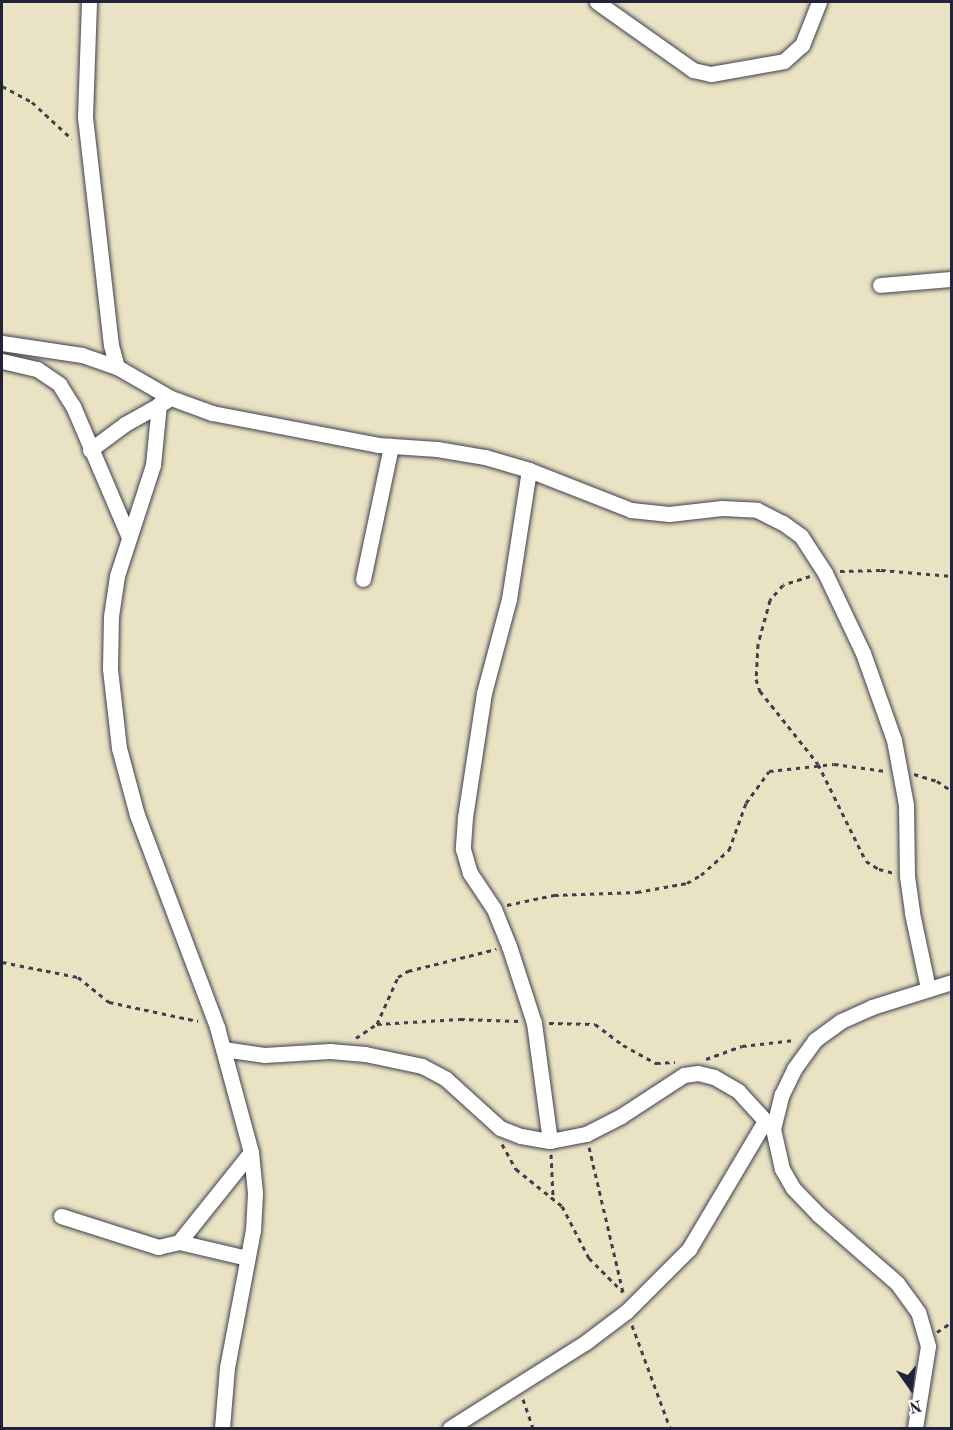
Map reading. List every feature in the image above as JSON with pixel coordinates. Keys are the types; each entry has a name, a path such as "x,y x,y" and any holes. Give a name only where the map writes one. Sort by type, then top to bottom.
{"street":[{"path":"89,2 86,117 111,345 117,367"},
{"path":"597,2 693,70 711,74 784,61 802,45 819,2"},
{"path":"880,285 951,279"},
{"path":"2,342 82,355 117,367 165,401 253,422 391,446 475,455 529,470 631,510 669,514 722,508 756,510 772,515 801,536 825,573 863,653 894,740 902,773 906,805 907,876 928,988"},
{"path":"2,361 37,369 59,384 73,406 129,537"},
{"path":"90,450 125,424 165,401"},
{"path":"165,401 153,465 117,576 111,616 110,669 119,748 137,815 217,1027 250,1152 255,1193 253,1230 227,1367 222,1428"},
{"path":"363,579 391,446"},
{"path":"529,470 509,599 484,693 465,817 463,849 470,873 494,909 509,946 534,1023 550,1141"},
{"path":"450,1428 586,1342 627,1311 689,1250 769,1125 794,1069 815,1040 841,1021 928,988 951,982"},
{"path":"223,1048 264,1055 330,1051 365,1054 422,1066 446,1079 500,1128 521,1136 550,1141 586,1134 621,1116 684,1075 698,1073 714,1077 738,1091 769,1125 782,1169 793,1188 818,1214 897,1283 918,1312 928,1346 915,1428"},
{"path":"179,1242 250,1152"},
{"path":"61,1216 158,1247 179,1242 247,1258"}],"path":[{"path":"2,86 32,102 89,155"},
{"path":"907,876 879,869 866,861 818,764 760,691 756,679 758,644 770,600 783,585 825,573 881,570 951,576"},
{"path":"494,909 554,895 637,892 687,882 701,875 729,850 746,803 769,771 818,764 902,773 937,781 951,791"},
{"path":"377,1024 398,977 408,970 509,946"},
{"path":"2,962 78,977 109,1002 181,1016 217,1027"},
{"path":"330,1051 348,1043 377,1024 460,1019 595,1024 623,1046 656,1062 679,1061"},
{"path":"701,1060 742,1046 815,1040"},
{"path":"500,1128 502,1145 516,1169 562,1206 589,1258 624,1293"},
{"path":"586,1134 593,1173 627,1311 670,1428"},
{"path":"550,1141 553,1197"},
{"path":"518,1386 533,1428"}]}
